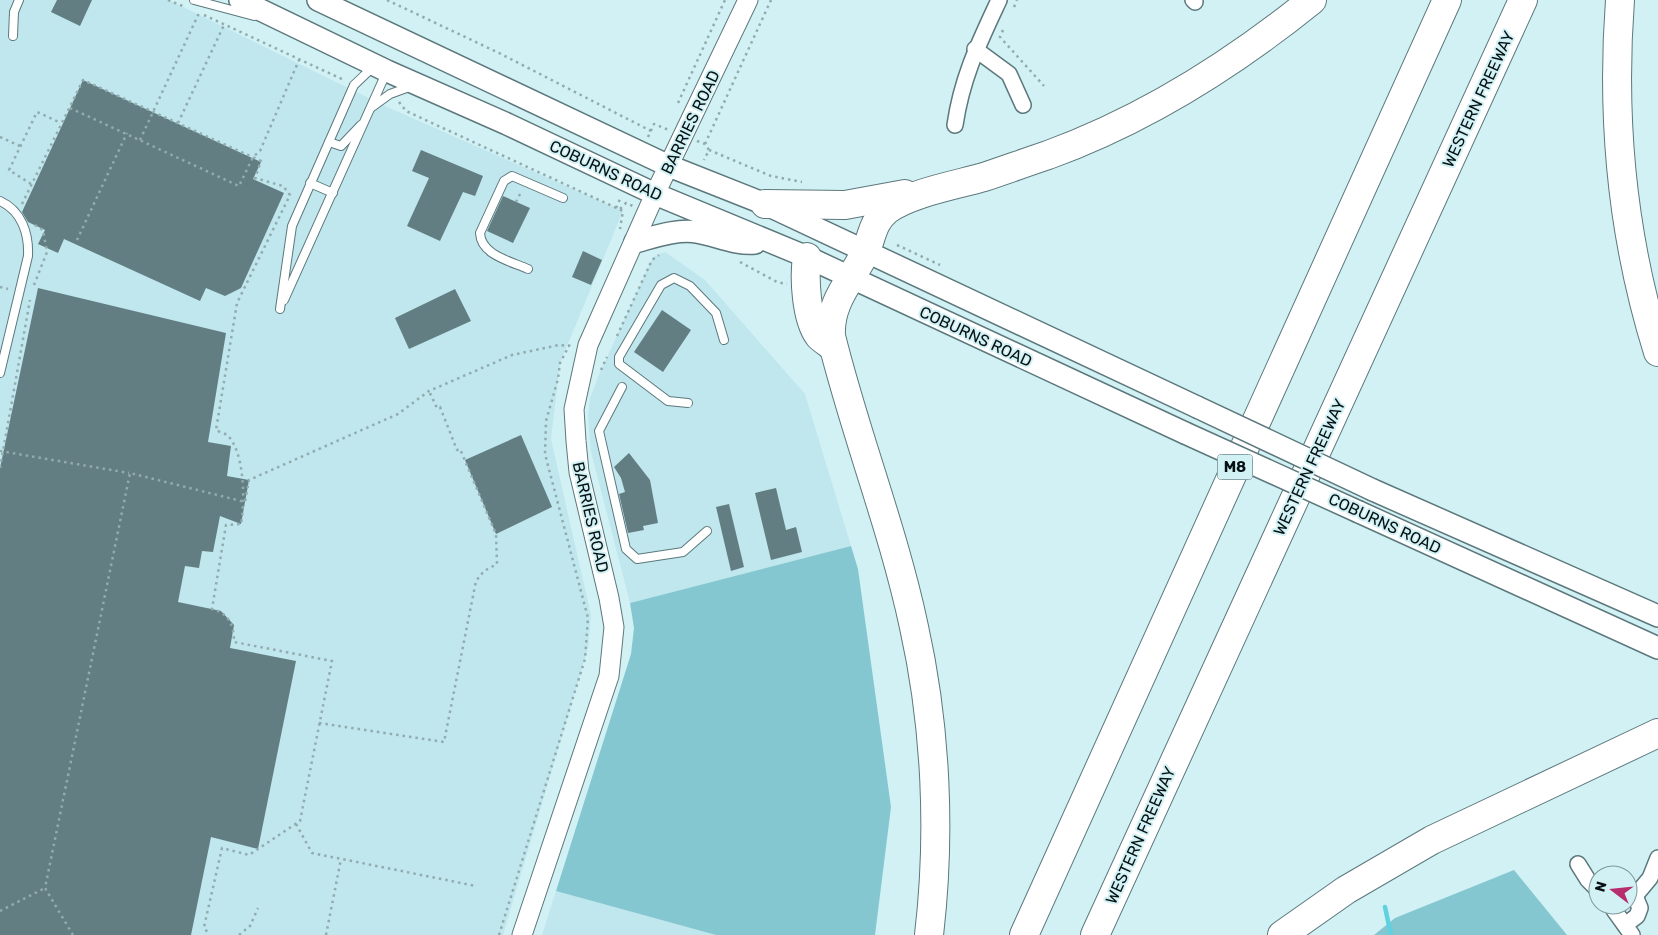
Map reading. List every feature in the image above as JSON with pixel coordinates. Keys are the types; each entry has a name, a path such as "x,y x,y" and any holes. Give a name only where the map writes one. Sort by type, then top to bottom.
{"highway":[{"path":"930,935 934,889 935,813 932,760 922,667 901,573 831,336 832,315 841,291 850,278 879,218 888,210 939,189 1050,154 1138,115 1233,60 1312,0"},
{"name":"M8","path":"1024,935 1447,0"},
{"name":"WESTERN FREEWAY","path":"1095,935 1523,0"},
{"path":"1620,0 1616,71 1616,117 1623,195 1639,286 1658,352"},
{"path":"766,204 845,205 939,189"},
{"path":"806,257 806,286 811,312 819,335 835,349"},
{"path":"1282,935 1346,890 1432,840 1653,732"}],"main road":[{"name":"COBURNS ROAD","path":"240,0 292,26 655,194 806,257 1185,433 1658,648"},
{"name":"COBURNS ROAD","path":"318,0 669,166 867,245 1198,407 1373,490 1658,616"},
{"path":"382,68 400,40"},
{"path":"626,239 696,232 742,243 753,244 767,240"}],"street":[{"name":"BARRIES ROAD","path":"522,935 609,676 614,627 609,598 578,472 574,409 588,345 626,239 655,194 748,0"},
{"path":"955,125 960,92 976,50 999,0"},
{"path":"976,50 1009,74 1023,105"},
{"path":"1638,889 1650,878 1658,858"},
{"path":"1578,864 1588,880"},
{"path":"1618,915 1629,930 1637,915"}],"lane":[{"path":"13,36 14,12 19,0"},
{"name":"COBURNS ROAD","path":"194,0 292,26"},
{"path":"382,68 372,108 280,309 292,226 310,183 354,85 382,68"},
{"path":"372,108 390,94 419,84"},
{"path":"329,142 341,146 366,120"},
{"path":"528,269 486,250 480,242 480,233 504,181 512,176 563,198"},
{"path":"310,183 333,193"},
{"path":"0,201 6,204 22,222 28,240 26,266 0,373"},
{"path":"688,403 668,401 619,364 619,357 661,285 674,278 690,286 716,313 724,340"},
{"path":"622,387 599,431 626,549 637,559 682,552 707,531"}],"path":[{"path":"168,0 354,85"},
{"path":"387,0 499,53 651,131"},
{"path":"678,104 725,0"},
{"path":"705,144 771,0"},
{"path":"1010,15 1017,0"},
{"path":"140,140 199,14"},
{"path":"1007,22 1000,37 1044,86"},
{"path":"178,123 224,25"},
{"path":"70,107 239,186 253,158 260,151 299,60"},
{"path":"20,207 82,80 261,161 255,178 284,186 290,195 237,303 216,430 228,436 236,451 241,470 245,502"},
{"path":"390,94 406,111 623,211 626,239"},
{"path":"30,186 9,170 37,112 62,123"},
{"path":"666,129 670,121"},
{"path":"77,240 127,134"},
{"path":"0,137 20,146"},
{"path":"709,150 771,176 809,183"},
{"path":"30,222 43,230 47,252 32,289"},
{"path":"867,245 874,242 901,246 945,267"},
{"path":"614,341 652,260 662,253"},
{"path":"734,259 777,282 806,286"},
{"path":"0,468 32,294"},
{"path":"499,935 585,659 588,618 545,454 546,421 558,379 560,363 572,341"},
{"path":"209,935 204,927 222,848 249,855 300,821 332,661 234,642 234,625 221,611 212,609 226,525 241,524 249,480 398,414 429,391 512,355 559,344 569,346"},
{"path":"598,376 610,350"},
{"path":"320,723 444,742 476,581 484,571 497,564 496,534 460,448 458,450 440,407 437,408 429,391"},
{"path":"2,451 130,473 245,502"},
{"path":"73,935 45,888 130,473"},
{"path":"296,824 312,853 476,886"},
{"path":"326,935 340,859"},
{"path":"0,911 45,888"},
{"path":"239,935 250,926 258,908"}],"shaded area":[{"path":"0,0 169,0 385,106 623,211 560,363 551,439 591,615 588,648 503,935 0,935"},
{"path":"665,252 705,280 805,394 851,546 630,603 591,452 588,416 590,398 598,377 653,257"},
{"path":"851,546 858,569 891,807 875,935 716,935 556,891 631,654 634,628 630,603"},
{"path":"1514,870 1567,935 1374,935 1395,918"},
{"path":"556,891 716,935 542,935"}],"building":[{"path":"57,0 92,0 80,26 51,12"},
{"path":"83,80 261,162 253,179 284,193 241,288 225,296 206,288 200,301 64,239 58,253 38,244 45,230 28,222 22,212"},
{"path":"421,150 483,176 475,196 463,192 440,241 407,226 429,178 412,171"},
{"path":"503,196 530,208 513,243 487,231"},
{"path":"583,251 602,260 591,285 572,277"},
{"path":"38,288 226,333 208,442 231,446 227,476 249,480 241,524 220,516 213,552 202,551 199,568 185,566 178,602 221,611 234,625 230,648 296,661 258,849 211,837 191,935 0,935 0,468"},
{"path":"455,289 471,321 409,349 395,318"},
{"path":"662,310 691,330 663,372 634,352"},
{"path":"521,435 552,507 496,534 465,460"},
{"path":"629,453 650,480 658,523 643,526 644,530 628,533 619,494 625,492 621,478 614,467"},
{"path":"776,488 786,530 796,527 802,552 771,560 755,493"},
{"path":"729,504 744,567 731,571 716,507"}],"waterway":[{"path":"1385,907 1391,935"}]}
